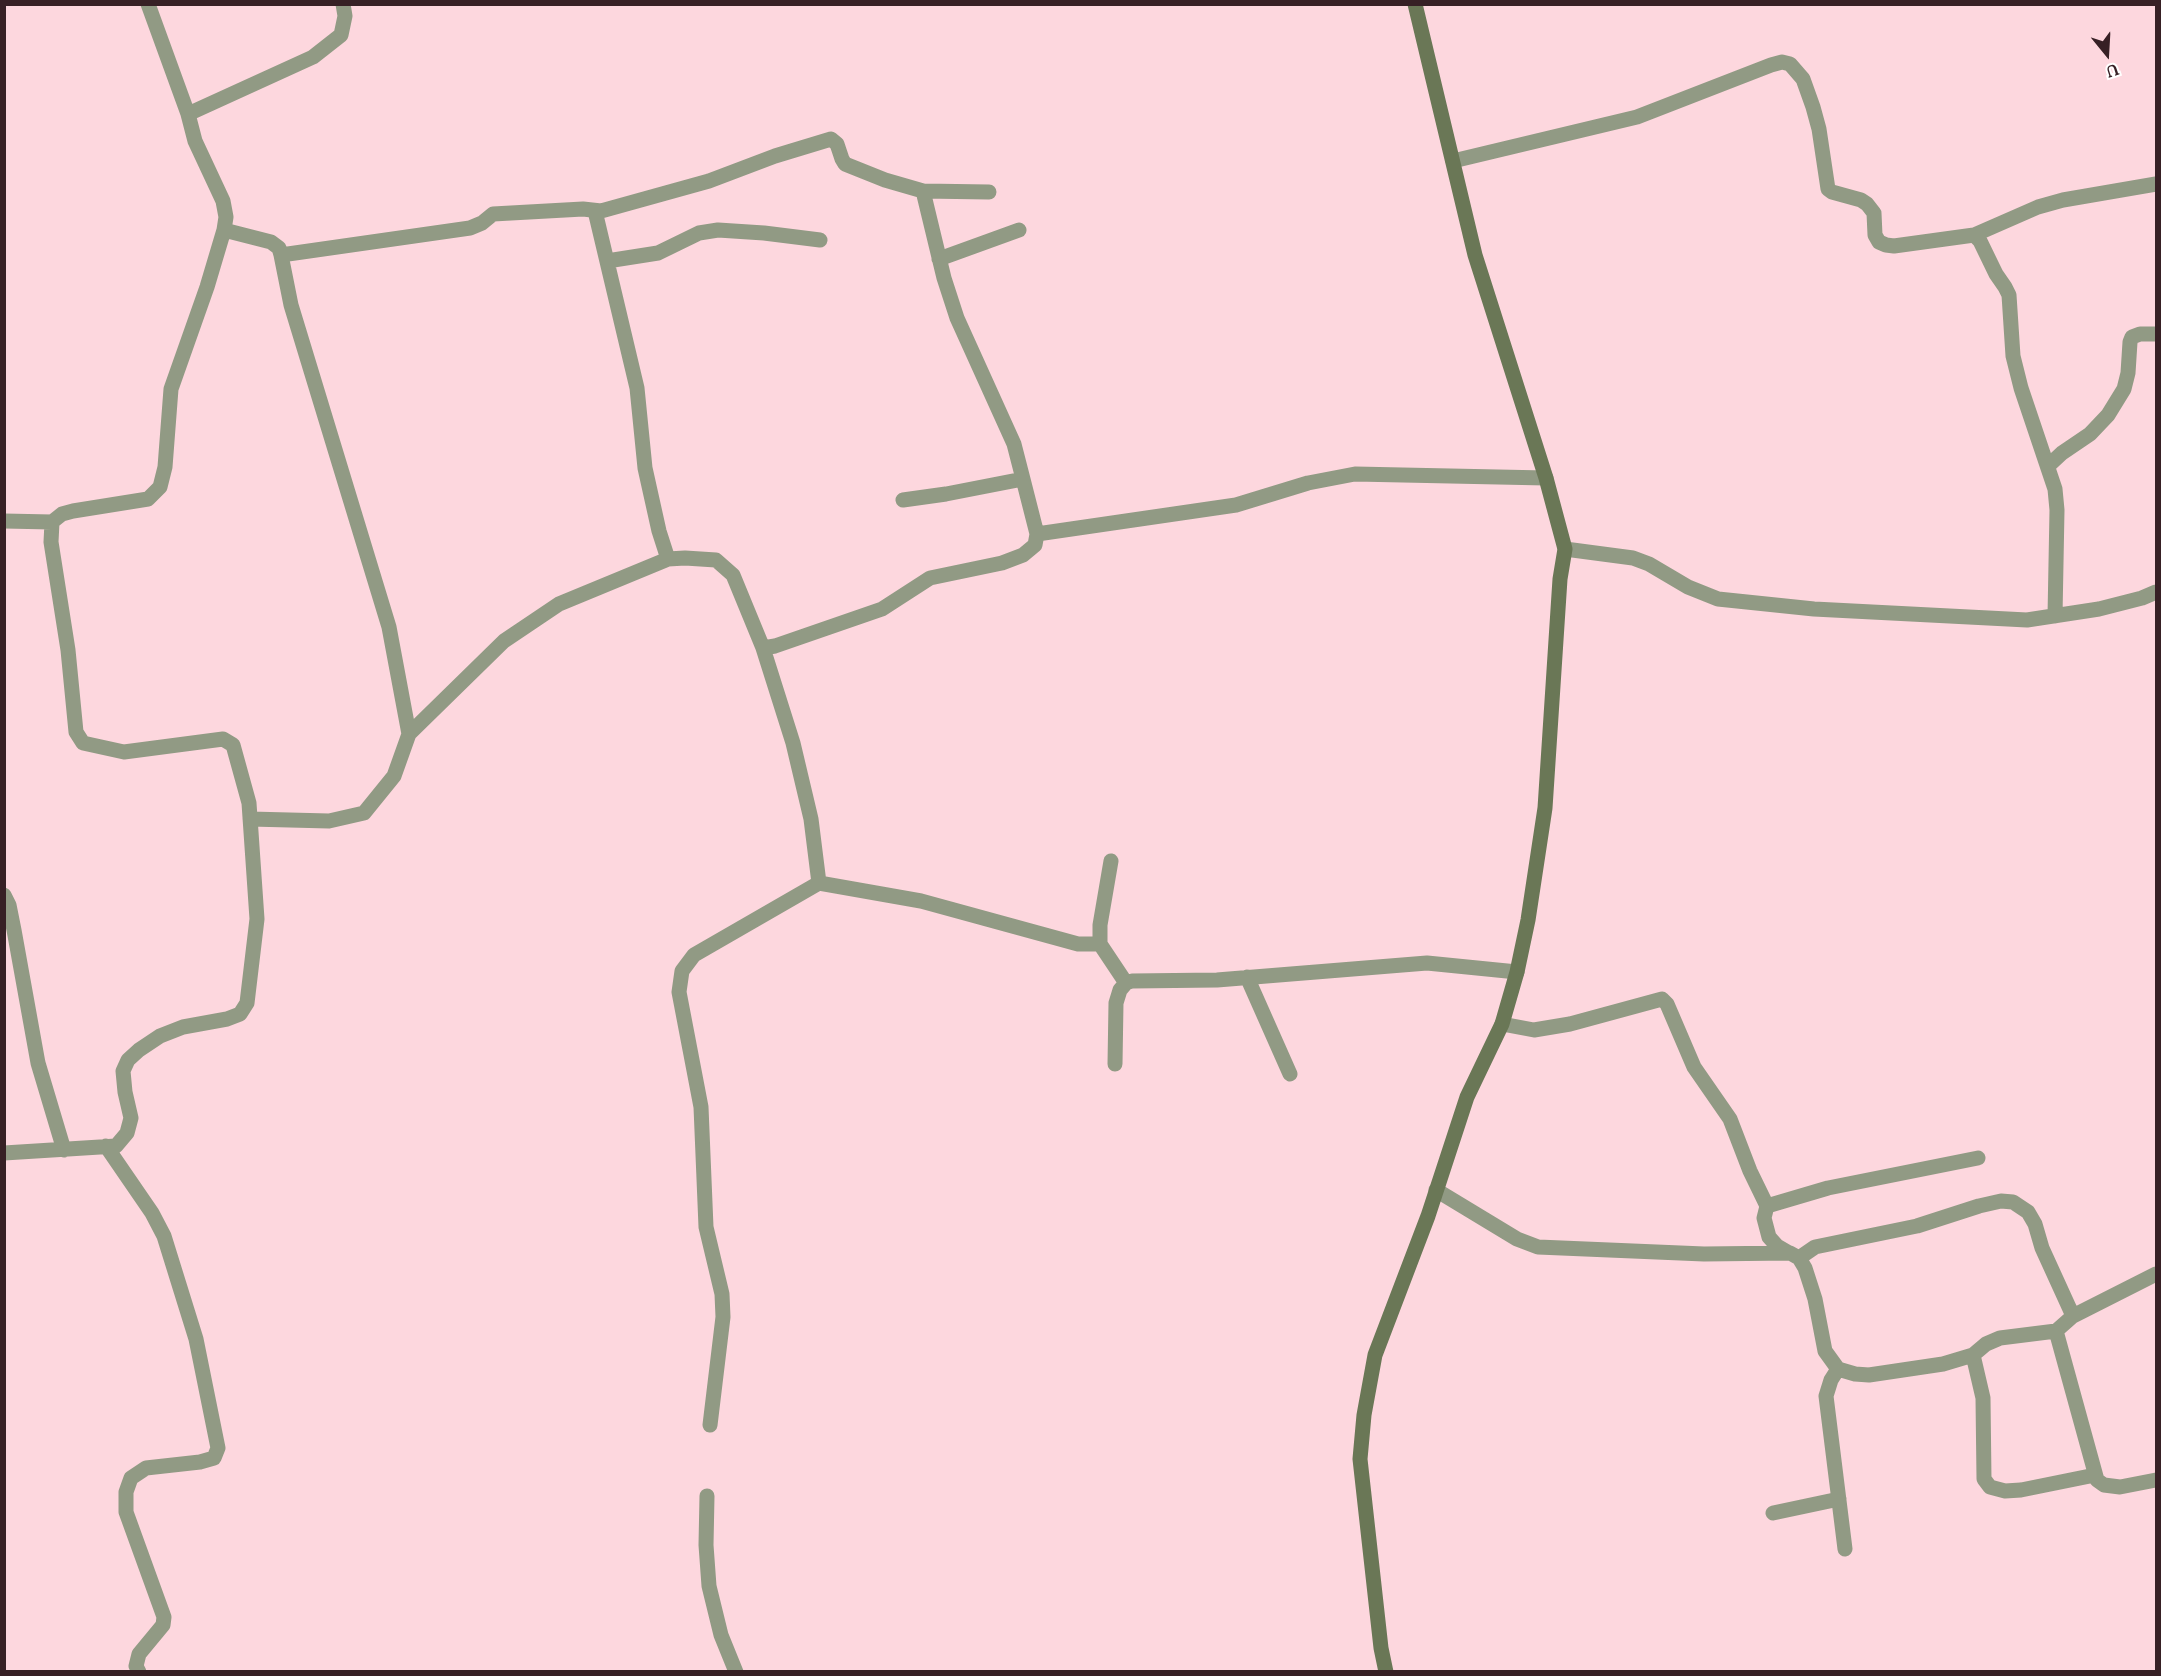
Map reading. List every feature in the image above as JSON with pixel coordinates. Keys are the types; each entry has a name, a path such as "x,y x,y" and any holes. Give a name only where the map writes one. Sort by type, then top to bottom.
{"street":[{"path":"4,521 52,522 62,514 73,511 148,499 160,487 165,467 171,389 224,230 226,217 223,201 195,141 188,114 148,4"},
{"path":"188,114 313,57 341,35 345,16 343,4"},
{"path":"1386,1671 1381,1648 1360,1459 1364,1415 1375,1355 1428,1216 1467,1097 1502,1024 1517,972 1528,920 1545,808 1560,579 1565,549 1546,478 1475,255 1415,4"},
{"path":"1453,160 1637,117 1782,62 1790,64 1803,79 1819,129 1827,189 1867,204 1874,213 1875,235 1879,242 1894,246 1974,235 2038,207 2062,200 2157,184"},
{"path":"281,255 470,228 482,223 493,214 583,209 595,211 709,181 775,156 831,139 837,144 846,164 885,180 923,191 989,192"},
{"path":"763,648 882,609 930,578 1002,562 1023,555 1035,545 1037,534 1014,444 957,318 939,258 923,191"},
{"path":"595,211 637,388 645,468 659,531 668,559"},
{"path":"224,230 271,242 279,248 291,305 388,627 409,734"},
{"path":"607,261 658,254 699,233 718,230 820,240"},
{"path":"939,258 1019,230"},
{"path":"1974,235 1980,241 2009,295 2013,356 2021,388 2055,489 2057,510 2055,616"},
{"path":"2048,466 2062,453 2090,434 2108,415 2124,389 2132,337 2140,333 2157,334"},
{"path":"1037,534 1236,505 1308,483 1355,474 1546,478"},
{"path":"903,500 1023,479"},
{"path":"4,1154 116,1146 127,1133 131,1118 124,1092 123,1071 128,1060 160,1036 183,1027 227,1019 240,1014 247,1003 257,919 249,803 232,745 223,739 124,752 83,743 76,732 68,650 51,542 52,522"},
{"path":"1565,549 1632,558 1649,564 1688,587 1718,599 1814,609 2027,620 2099,609 2157,592"},
{"path":"250,819 329,821 364,813 394,776 409,734 513,634 559,603 668,559 716,560 733,575 763,648 792,744 808,808 819,883"},
{"path":"1111,861 1100,925 1100,944 1126,983"},
{"path":"710,1425 723,1317 722,1294 706,1227 701,1107 680,992 682,971 694,955 819,883 921,902 1078,944 1100,944"},
{"path":"4,895 9,905 38,1063 64,1149"},
{"path":"1115,1064 1116,1003 1120,990 1126,983 1132,981 1217,980 1427,963 1517,972"},
{"path":"1247,977 1290,1074"},
{"path":"1502,1024 1534,1030 1570,1024 1662,999 1667,1004 1694,1067 1730,1119 1750,1171 1767,1206 1764,1226 1769,1237 1777,1246 1795,1256 1805,1268 1815,1299 1825,1351 1838,1369 1869,1375 1943,1364 1973,1354 1986,1344 2000,1338 2056,1330 2073,1316 2157,1274"},
{"path":"106,1146 152,1214 164,1236 196,1339 218,1448 214,1458 200,1462 146,1468 131,1478 126,1492 126,1512 164,1617 163,1625 139,1654 136,1665 139,1671"},
{"path":"1767,1206 1828,1188 1978,1158"},
{"path":"1436,1190 1517,1239 1538,1247 1795,1256 1815,1247 1917,1226 2001,1201 2013,1202 2028,1212 2035,1224 2042,1248 2073,1316"},
{"path":"2056,1330 2097,1480 2104,1485 2120,1487 2157,1480"},
{"path":"1973,1354 1983,1398 1984,1479 1990,1487 2005,1491 2021,1490 2095,1474"},
{"path":"1838,1369 1831,1380 1826,1396 1845,1549"},
{"path":"707,1496 706,1545 709,1586 721,1635 736,1671"},
{"path":"1773,1513 1839,1499"}]}
